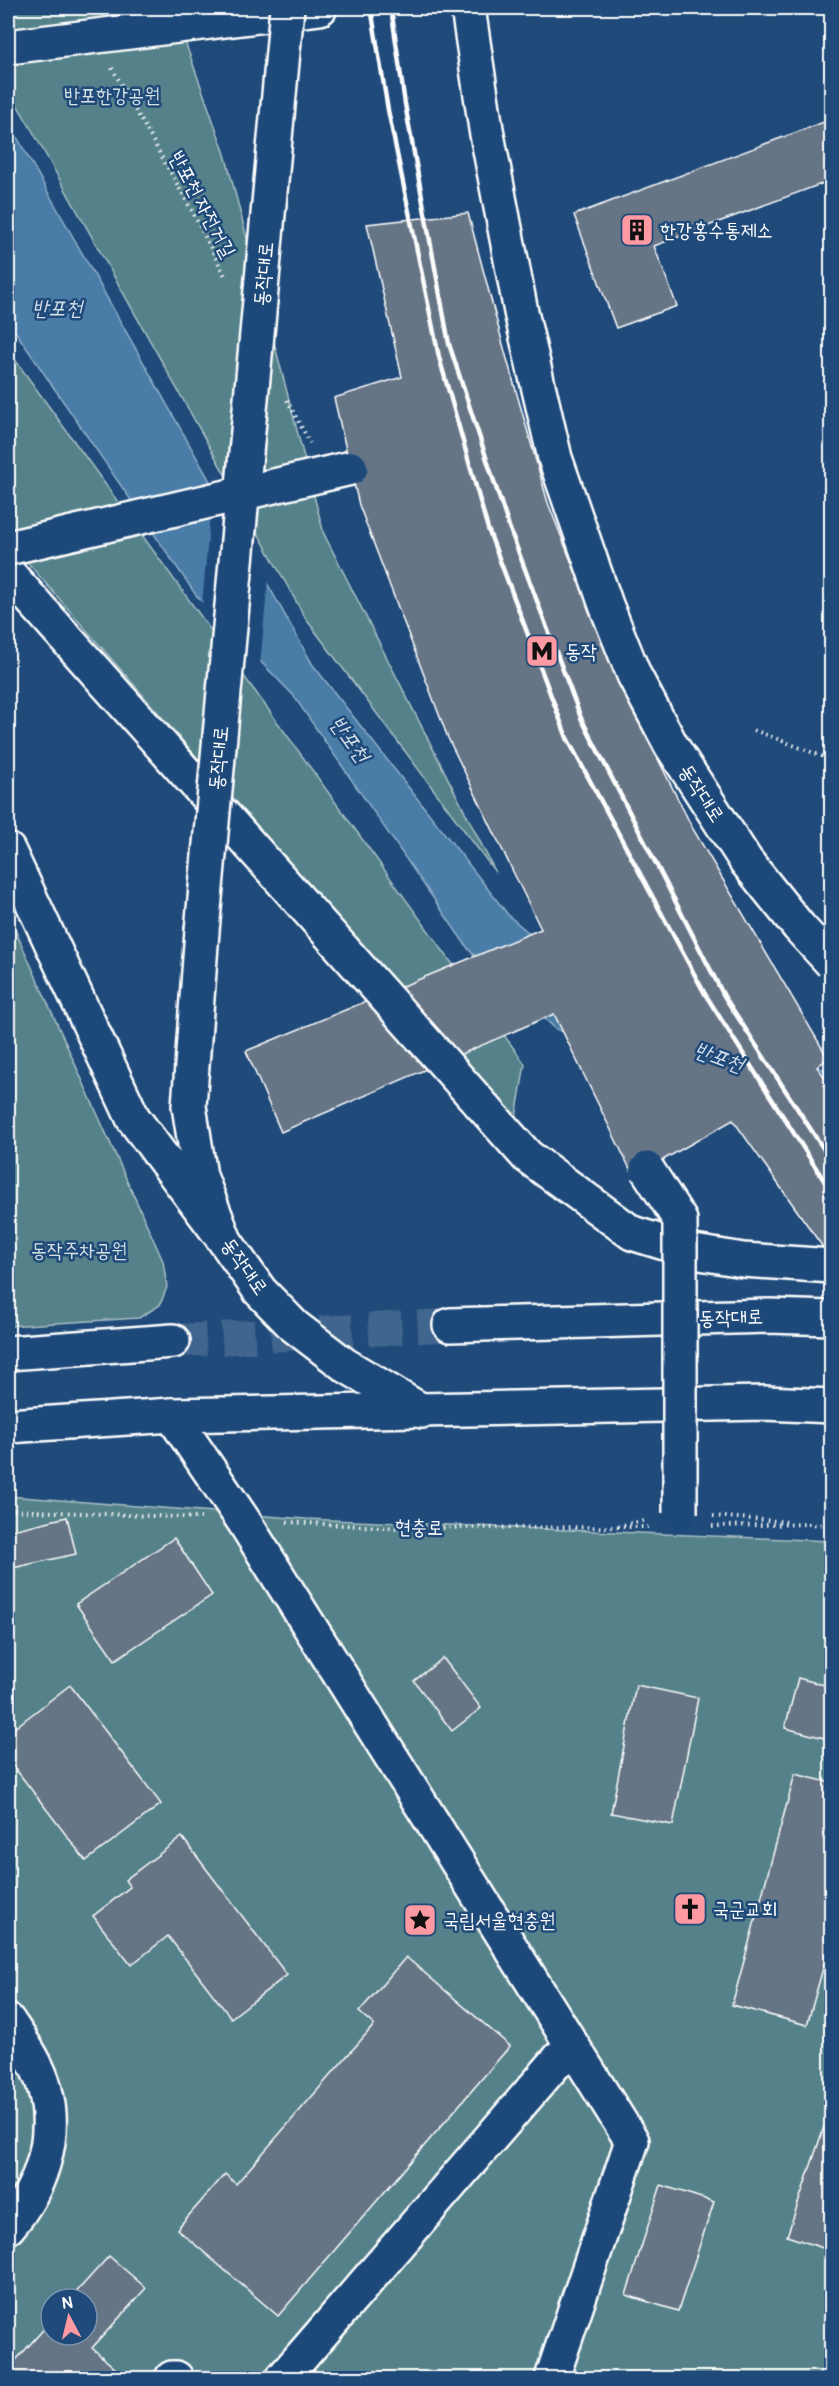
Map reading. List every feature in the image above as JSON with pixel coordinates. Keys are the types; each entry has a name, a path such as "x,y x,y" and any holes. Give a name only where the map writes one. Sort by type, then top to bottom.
{"main road":[{"name":"동작대로","path":"287,8 202,931 189,1106 200,1176 225,1241 260,1292 294,1326 345,1365 422,1411"},
{"path":"8,46 320,8"},
{"name":"동작대로","path":"468,8 486,129 521,312 555,458 606,605 634,675 671,745 746,861 831,963"},
{"path":"8,548 351,468"},
{"path":"8,573 527,1156 632,1233 694,1252 743,1260 831,1266"},
{"path":"8,850 133,1118 225,1241"},
{"path":"647,1169 680,1220 679,1522"},
{"name":"동작대로","path":"450,1325 769,1316 831,1318"},
{"path":"8,1353 173,1341"},
{"path":"8,1426 172,1415 765,1403 831,1406"},
{"path":"172,1415 243,1520 632,2141 552,2379"},
{"path":"8,2021 27,2049 45,2089 49,2122 43,2168 31,2195 8,2227"},
{"path":"282,2379 571,2045"}],"path":[{"name":"반포천 자전거길","path":"106,58 191,209 228,282"},
{"path":"286,398 315,449"},
{"path":"753,729 831,760"},
{"name":"현충로","path":"8,1510 401,1528 679,1522 831,1526"}],"green space":[{"name":"반포한강공원","path":"8,8 173,8 225,154 324,534 496,873 306,619 8,89"},
{"path":"8,350 525,1064 515,1123 8,540"},
{"name":"동작주차공원","path":"8,914 163,1261 167,1287 160,1305 139,1318 8,1326"},
{"name":"국립서울현충원","path":"8,1496 306,1519 831,1541 831,2378 8,2378"}],"water":[{"name":"반포천","path":"8,121 313,665 509,916 584,979 831,1072 831,1133 556,1029 469,950 293,695 196,595 8,321"}],"pier":[{"path":"213,479 268,579 260,665 202,606"}],"building":[{"name":"한강홍수통제소","path":"832,119 832,180 654,246 677,306 616,328 574,215"},
{"path":"468,213 548,503 617,677 693,829 828,1058 817,1067 832,1087 832,1250 827,1253 733,1120 647,1169 631,1171 554,1014 281,1132 246,1051 541,929 448,738 359,505 334,398 402,377 367,224"},
{"path":"67,1517 76,1554 8,1569 8,1531"},
{"path":"174,1538 212,1595 115,1660 76,1604"},
{"path":"443,1658 481,1708 452,1731 414,1681"},
{"path":"798,1678 832,1687 832,1740 785,1728"},
{"path":"70,1685 161,1804 86,1861 8,1759 8,1733"},
{"path":"636,1685 698,1698 673,1825 611,1813"},
{"path":"795,1774 832,1783 832,1936 807,2025 732,2005"},
{"path":"182,1837 287,1975 231,2018 168,1936 131,1965 93,1916 130,1887 125,1880"},
{"path":"406,1957 510,2046 278,2316 177,2229 225,2174 236,2184 374,2025 359,2012"},
{"path":"832,2103 832,2251 787,2236"},
{"path":"661,2185 714,2202 678,2311 626,2295"},
{"path":"109,2256 146,2288 99,2340 99,2287 81,2287"},
{"path":"39,2334 39,2347 93,2347 126,2378 8,2378 8,2369"}],"tunnel":[{"path":"173,1341 450,1325"}],"railway":[{"path":"371,8 388,110 439,357 488,529 567,738 705,994 832,1193"},
{"path":"391,8 405,104 449,344 508,524 581,718 724,996 832,1162"}],"place":[{"name":"한강홍수통제소","path":"637,230"},
{"name":"동작","path":"542,651"},
{"name":"국군교회","path":"690,1909"},
{"name":"국립서울현충원","path":"420,1920"}]}
